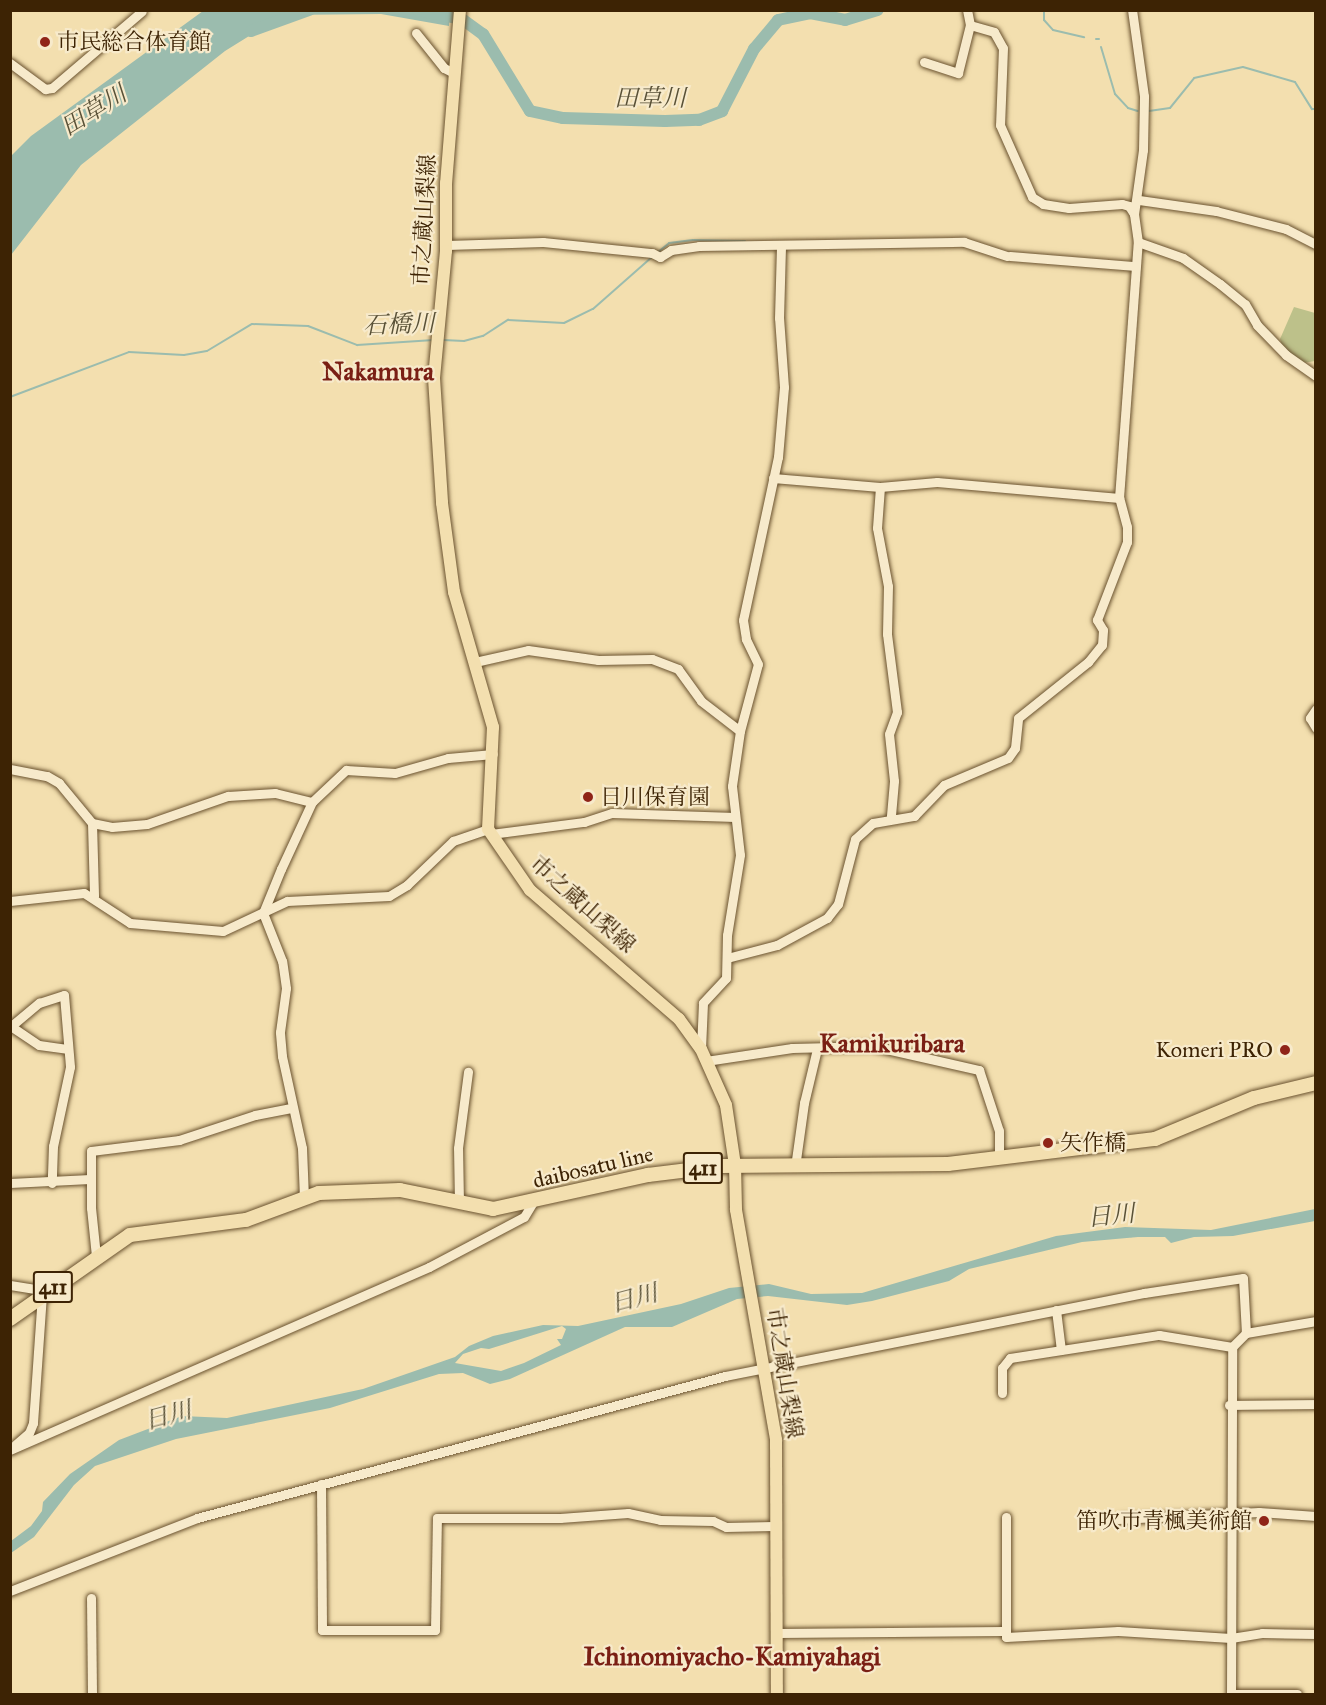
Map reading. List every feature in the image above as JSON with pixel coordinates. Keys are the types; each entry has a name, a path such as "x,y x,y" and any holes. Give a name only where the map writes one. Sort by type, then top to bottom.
{"highway":[{"name":"daibosatu line","path":"10,1319 96,1256 130,1235 246,1220 319,1193 393,1190 493,1209 648,1175 735,1166 948,1164 999,1156 1155,1139 1254,1098 1316,1083"}],"main road":[{"name":"市之蔵山梨線","path":"460,10 446,183 447,245 435,339 435,409 454,592 493,727 490,831 523,884 670,1010 701,1049 726,1105 735,1166 736,1210 776,1440 773,1526 778,1633 777,1695"}],"street":[{"path":"924,62 958,73 970,25 967,10"},
{"path":"1132,10 1144,96 1139,200 1134,214"},
{"path":"10,63 45,89 52,88 140,11"},
{"path":"727,958 777,945 827,918 838,904 855,839 873,823 914,816 944,786 1008,758 1015,748 1018,718 1088,662 1102,645 1104,630 1097,620 1126,542 1127,527 1119,498 1133,266 1138,242 1134,214 1130,206 1122,204 1069,208 1043,204 1032,196 1000,125 1003,48 994,32 970,25"},
{"path":"416,33 444,68 454,73"},
{"path":"1139,200 1216,211 1286,229 1316,244"},
{"path":"447,245 543,242 655,255 686,247 964,242 1009,256 1133,266"},
{"path":"1138,242 1183,258 1220,284 1245,304 1257,325 1286,355 1316,376"},
{"path":"701,1049 704,1003 723,985 727,958 727,935 740,855 732,786 740,731 758,664 746,639 743,620 773,478 784,387 779,318 782,247"},
{"path":"773,478 880,487 937,482 1119,498"},
{"path":"880,487 877,528 888,586 888,634 897,712 889,734 894,781 891,819"},
{"path":"475,662 528,650 598,660 652,659 678,669 701,701 740,731"},
{"path":"1316,709 1310,718 1316,728"},
{"path":"304,1198 302,1148 292,1108 280,1032 285,979 282,961 263,913 312,802 350,769 395,773 448,758 493,754"},
{"path":"10,769 47,776 59,783 92,823 94,896"},
{"path":"92,823 128,828 228,796 275,793 312,802"},
{"path":"10,901 71,893 94,896 108,911 130,923 223,931 287,901 389,896 407,885 453,841 490,831 584,822 612,813 735,817"},
{"path":"52,1184 53,1146 70,1067 64,995 39,1003 11,1027 39,1045 67,1049"},
{"path":"706,1061 792,1048 882,1048 979,1070 999,1131 999,1156"},
{"path":"795,1167 804,1103 817,1049"},
{"path":"459,1203 459,1148 468,1072"},
{"path":"96,1256 90,1179 91,1151 179,1140 255,1115 292,1108"},
{"path":"10,1183 52,1184 90,1179"},
{"path":"11,1450 429,1266 524,1217 533,1202"},
{"path":"10,1591 197,1518 662,1390 765,1368 1056,1310 1243,1278 1246,1333"},
{"path":"10,1285 45,1293 33,1423 29,1433 11,1450"},
{"path":"1056,1310 1061,1350"},
{"path":"1297,1695 1232,1694 1232,1514 1229,1405 1232,1347 1246,1333 1316,1322"},
{"path":"1002,1393 1002,1368 1010,1358 1159,1335 1232,1347"},
{"path":"1229,1405 1316,1404"},
{"path":"321,1484 322,1630 435,1630 436,1518 560,1518 627,1513 660,1520 713,1521 726,1527 773,1526"},
{"path":"1118,1520 1290,1512 1316,1516"},
{"path":"1006,1517 1004,1631 1006,1637 1118,1631 1231,1638 1262,1633 1316,1634"},
{"path":"91,1598 92,1695"},
{"path":"778,1633 1004,1631"}],"green space":[{"path":"1294,307 1315,313 1315,361 1303,363 1283,349 1280,339"}],"water":[{"path":"203,11 450,11 449,26 381,14 283,15 225,51 81,165 11,255 11,156 31,136"},
{"path":"1315,1209 1315,1221 1233,1236 1194,1237 1171,1243 1165,1237 1082,1242 969,1269 949,1281 872,1301 847,1305 768,1296 737,1299 672,1327 625,1327 510,1379 490,1384 463,1373 439,1374 330,1408 176,1439 95,1466 74,1485 34,1537 11,1553 11,1541 31,1526 42,1511 43,1502 70,1474 119,1440 182,1416 227,1418 363,1389 455,1357 469,1346 493,1336 543,1325 578,1326 681,1304 729,1288 769,1284 811,1294 862,1293 1056,1236 1125,1227 1211,1230","holes":["562,1326 566,1329 562,1339 557,1339 561,1345 524,1363 501,1371 455,1363 463,1354 481,1348 489,1349"]}],"waterway":[{"name":"田草川","path":"251,31 309,10"},
{"name":"田草川","path":"418,10 462,19 483,34 530,111 563,118 665,121 699,120 722,111 754,49 778,20 810,13 845,20 877,10"},
{"path":"1044,10 1044,20 1053,30 1084,37"},
{"path":"1101,47 1115,94 1128,108 1138,111"},
{"path":"1149,111 1170,108 1194,78 1243,67 1295,82 1312,109 1316,109"},
{"name":"石橋川","path":"658,252 669,243 693,240 745,241"},
{"name":"石橋川","path":"443,340 464,341 483,336 508,320 564,323 593,309 652,257"},
{"name":"石橋川","path":"10,397 129,352 184,355 207,351 252,324 308,326 357,345 434,340"}],"place":[{"name":"市民総合体育館","path":"45,42"},
{"name":"日川保育園","path":"588,797"},
{"name":"Komeri PRO","path":"1285,1050"},
{"name":"矢作橋","path":"1048,1143"},
{"name":"笛吹市青楓美術館","path":"1264,1521"}],"district":[{"name":"Nakamura","path":"378,372"},
{"name":"Kamikuribara","path":"892,1044"},
{"name":"Ichinomiyacho-Kamiyahagi","path":"732,1657"}],"water label":[{"name":"日川","path":"1111,1216"},
{"name":"日川","path":"634,1299"},
{"name":"日川","path":"168,1416"}]}
